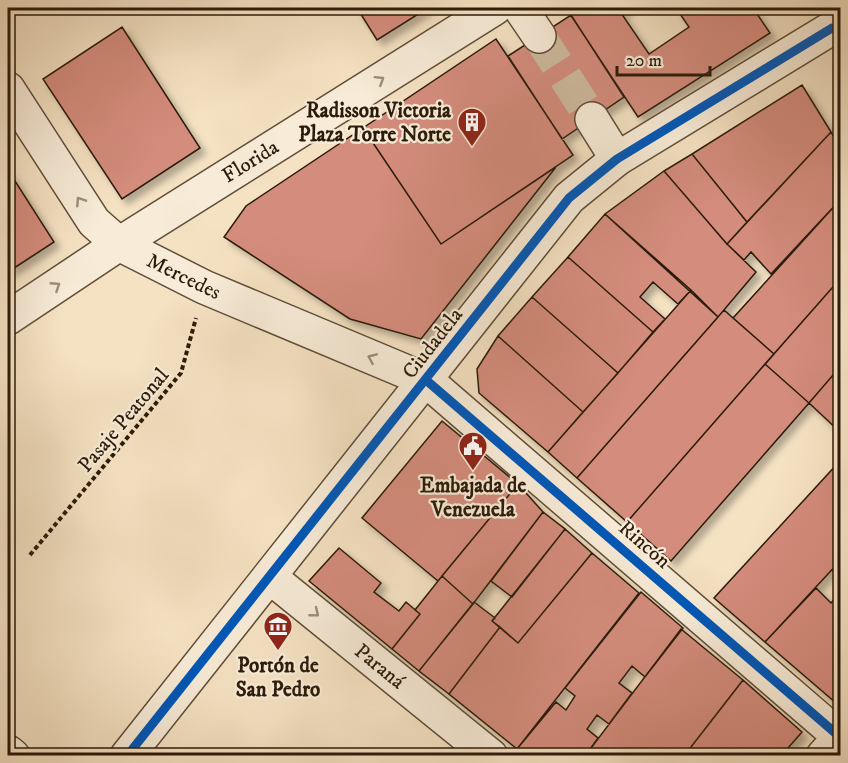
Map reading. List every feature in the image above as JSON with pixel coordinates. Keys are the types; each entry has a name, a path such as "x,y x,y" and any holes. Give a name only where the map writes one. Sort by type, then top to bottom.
{"street":[{"name":"Florida","path":"8,318 119,244 495,8"},
{"path":"520,8 539,36"},
{"name":"Ciudadela","path":"128,756 569,198 617,159 831,26"},
{"name":"Mercedes","path":"8,89 94,222 119,244 204,287 426,380"},
{"path":"592,119 617,159"},
{"name":"Rincón","path":"426,380 840,737"},
{"name":"Paraná","path":"270,577 491,756"},
{"path":"823,756 840,737"},
{"path":"8,752 13,756"}],"building":[{"path":"357,8 428,8 377,40"},
{"path":"566,8 628,8 621,13 649,54 689,27 676,8 753,8 770,33 638,117"},
{"path":"571,15 624,97 562,139 508,56"},
{"path":"122,27 200,148 122,199 43,79"},
{"name":"Radisson Victoria Plaza Torre Norte","path":"496,39 573,155 441,244 363,128"},
{"path":"802,85 831,132 747,222 692,154"},
{"path":"363,128 441,244 556,167 421,339 350,319 224,237 246,206"},
{"path":"831,132 840,147 840,200 771,274 751,252 744,260 727,244"},
{"path":"692,154 747,222 727,244 664,171"},
{"path":"8,170 54,242 8,272"},
{"path":"664,171 727,244 756,272 718,317 605,214"},
{"path":"840,200 840,279 774,354 733,318"},
{"path":"605,214 691,290 678,304 653,282 640,297 665,319 653,332 568,257"},
{"path":"568,257 653,332 618,373 532,297"},
{"path":"840,279 840,367 809,403 765,364"},
{"path":"691,290 718,317 577,478 548,452"},
{"path":"532,297 618,373 583,412 498,336"},
{"path":"724,310 774,354 627,522 577,478"},
{"path":"498,336 583,412 548,452 479,393 477,369"},
{"path":"765,364 809,403 671,561 627,522"},
{"path":"840,367 840,432 809,403"},
{"path":"442,421 518,484 438,581 362,518"},
{"path":"839,462 840,561 765,642 714,598"},
{"path":"518,484 543,512 473,604 442,576"},
{"path":"543,512 565,529 512,597 491,581"},
{"path":"565,529 592,553 518,643 492,621"},
{"path":"339,548 381,583 374,592 399,611 406,602 420,614 392,649 309,581"},
{"path":"592,553 639,593 517,749 449,694 500,627 518,643"},
{"path":"840,561 840,577 832,570"},
{"path":"442,576 473,604 419,671 392,649 420,614 415,610"},
{"path":"816,588 831,603 840,593 840,698 836,703 765,642"},
{"path":"641,592 683,628 645,677 632,666 619,683 632,693 609,724 597,715 587,729 598,738 585,756 526,756 517,749 556,702 566,710 575,696 565,688"},
{"path":"474,602 495,618 492,621 500,627 449,694 419,671"},
{"path":"681,629 743,680 684,756 585,756"},
{"path":"743,680 802,732 781,756 684,756"}],"tunnel":[{"path":"539,36 592,119"}],"cycle path":[{"path":"127,756 569,198 617,159 832,28"},
{"path":"426,380 840,737"}],"place":[{"name":"Radisson Victoria Plaza Torre Norte","path":"472,148"},
{"name":"Embajada de Venezuela","path":"473,472"},
{"name":"Portón de San Pedro","path":"278,652"}]}
